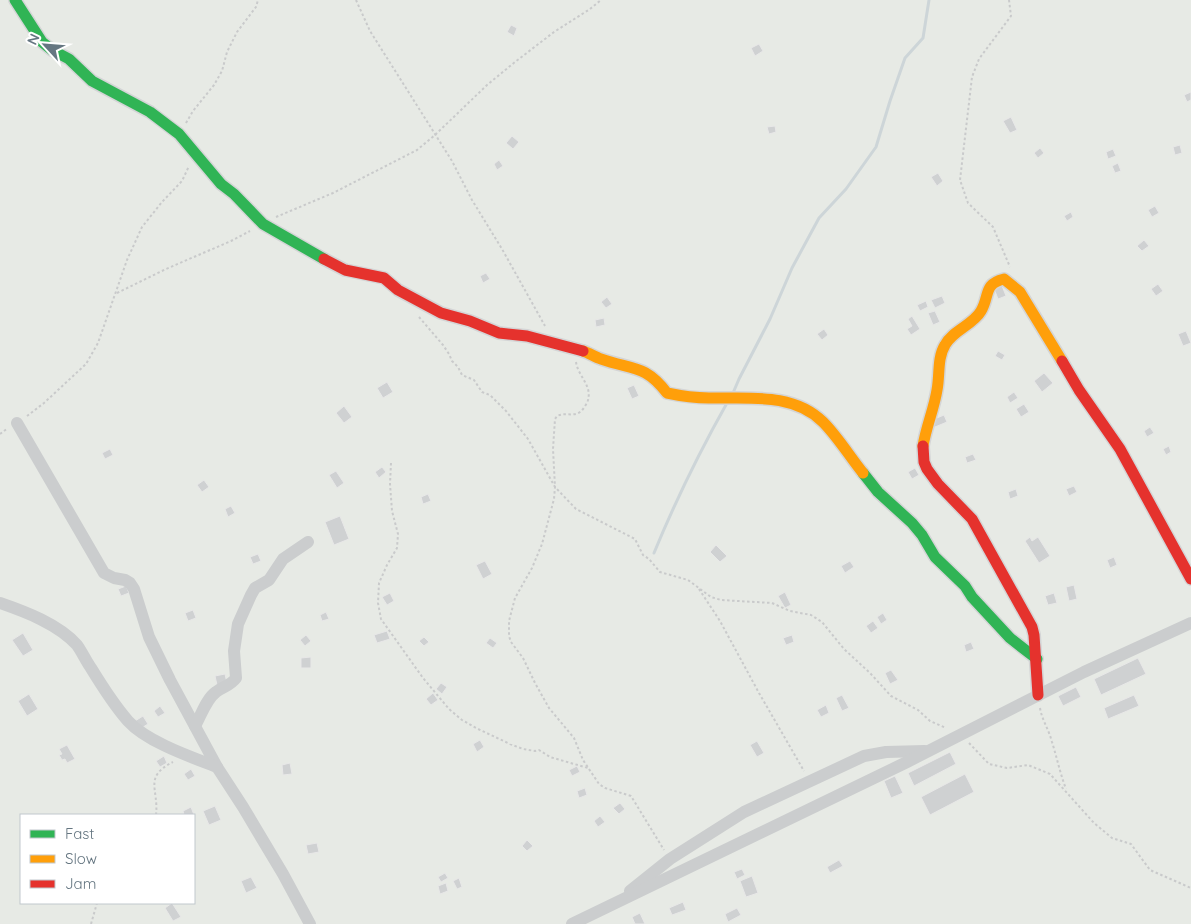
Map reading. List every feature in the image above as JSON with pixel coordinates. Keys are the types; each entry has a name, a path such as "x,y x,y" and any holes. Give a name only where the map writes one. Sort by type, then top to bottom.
{"street":[{"path":"15,0 42,42 69,59 92,81 150,112 179,134 221,184 234,194 263,224 332,264 353,273 384,278 398,290 417,298 441,313 470,321 482,328 499,333 527,336 572,348 601,359 646,372 656,379 667,394 711,398 774,399 792,403 819,418 878,492 912,523 935,557 965,586 972,597 1010,638 1036,660"},
{"path":"1038,695 1032,627 972,519 928,471 923,455 937,391 943,348 965,325 978,316 983,308 988,288 999,279 1004,279 1020,292 1079,390 1120,449 1191,579"},
{"path":"17,422 104,573 130,583 134,589 149,637 216,767 243,806 310,924"},
{"path":"195,726 212,696 227,687 236,678 234,651 238,624 255,588 269,580 283,559 308,542"},
{"path":"0,603 60,630 77,646 105,690 129,722 138,730 164,745 216,767"},
{"path":"572,924 929,751 1038,695 1191,623"},
{"path":"612,905 670,859 744,812 873,753 929,751"}],"path":[{"path":"179,134 193,111 214,85 222,71 227,52 237,32 256,6 258,0"},
{"path":"356,0 370,31 452,161 472,200 547,329"},
{"path":"117,293 166,269 231,241 285,212 333,193 417,150 487,85 515,62 554,32 602,0"},
{"path":"1009,0 1011,16 979,59 972,77 960,180 968,203 993,227 1010,268"},
{"path":"0,434 44,403 86,364 98,343 127,260 142,226 182,181 189,166 192,151"},
{"path":"416,312 443,345 462,375 474,380 482,392 490,395 506,411 528,439 556,487 576,509 635,539 643,555 660,572 670,576 682,577 711,597 721,600 772,603 790,611 810,615 822,622 844,649 891,696 918,710 930,721 961,735 989,764 1007,768 1028,765 1050,774 1094,823 1112,838 1131,844 1150,870 1191,888"},
{"path":"572,348 576,357 579,374 586,382 589,398 581,412 575,415 563,413 555,419 553,449 556,487 554,499 542,544 528,576 515,598 509,621 509,636 550,708 574,738 589,769 602,787 632,796 670,859"},
{"path":"391,463 392,511 398,534 397,548 379,583 378,603 381,620 426,682 449,709 462,720 523,749 539,750 550,756 589,769"},
{"path":"698,588 720,621 759,693 811,781"},
{"path":"1038,695 1041,716 1052,741 1067,791"},
{"path":"156,814 154,780 156,774 174,762"},
{"path":"91,924 97,904"}],"shaded area":[{"path":"0,0 1191,0 1191,924 0,924"}],"building":[{"path":"511,25 517,28 514,36 507,32"},
{"path":"759,44 763,51 755,56 751,48"},
{"path":"1191,92 1191,100 1187,102 1184,95"},
{"path":"1011,117 1017,130 1010,133 1003,121"},
{"path":"775,126 776,132 769,134 767,127"},
{"path":"512,136 519,142 513,149 506,143"},
{"path":"1180,145 1182,153 1175,155 1173,147"},
{"path":"1040,148 1044,153 1038,158 1034,153"},
{"path":"1113,149 1116,156 1108,159 1106,152"},
{"path":"499,160 503,166 497,170 494,164"},
{"path":"1118,163 1121,171 1115,173 1112,166"},
{"path":"938,173 943,181 937,186 931,177"},
{"path":"1155,206 1159,213 1152,217 1148,210"},
{"path":"1071,212 1073,217 1067,221 1064,216"},
{"path":"1144,240 1149,246 1142,251 1137,246"},
{"path":"486,273 490,279 483,283 480,276"},
{"path":"1001,283 1006,296 998,299 993,286"},
{"path":"1158,284 1163,291 1156,296 1151,289"},
{"path":"942,296 945,303 935,308 931,300"},
{"path":"607,297 612,304 606,308 601,302"},
{"path":"926,301 928,307 920,311 917,305"},
{"path":"935,311 940,322 933,325 928,313"},
{"path":"912,316 920,329 911,335 907,329 912,326 908,319"},
{"path":"604,318 605,325 596,327 595,320"},
{"path":"824,329 828,335 822,340 817,334"},
{"path":"1186,331 1191,343 1183,346 1178,334"},
{"path":"998,351 1005,355 1002,360 995,356"},
{"path":"1044,373 1053,383 1042,392 1034,381"},
{"path":"387,382 393,392 383,398 377,388"},
{"path":"634,385 639,396 632,399 627,388"},
{"path":"1014,392 1018,398 1010,403 1007,397"},
{"path":"1024,404 1029,412 1021,417 1016,409"},
{"path":"344,406 352,417 344,423 336,413"},
{"path":"944,415 947,422 935,427 932,420"},
{"path":"1150,427 1154,433 1147,437 1144,431"},
{"path":"1169,446 1171,452 1166,455 1163,449"},
{"path":"110,449 113,455 105,459 102,453"},
{"path":"973,454 976,460 967,463 965,457"},
{"path":"382,467 386,472 379,478 375,472"},
{"path":"915,468 919,475 912,479 908,472"},
{"path":"336,471 344,483 337,488 329,475"},
{"path":"204,480 209,487 202,492 197,485"},
{"path":"1074,486 1077,492 1069,496 1066,489"},
{"path":"1016,489 1018,496 1010,499 1008,492"},
{"path":"428,494 431,501 423,504 421,497"},
{"path":"231,506 235,513 228,517 225,509"},
{"path":"340,516 349,539 334,545 325,522"},
{"path":"1030,537 1032,541 1038,537 1050,556 1039,563 1025,541"},
{"path":"716,545 727,556 720,562 710,552"},
{"path":"258,554 261,561 253,564 250,557"},
{"path":"1114,557 1117,565 1110,568 1107,560"},
{"path":"485,561 492,574 483,579 476,565"},
{"path":"850,561 854,567 845,573 841,566"},
{"path":"1074,585 1077,599 1069,601 1066,587"},
{"path":"126,586 129,593 121,596 118,589"},
{"path":"785,592 791,605 785,608 778,596"},
{"path":"390,593 394,601 387,605 382,597"},
{"path":"1054,593 1057,603 1048,605 1045,596"},
{"path":"193,610 196,618 188,621 185,613"},
{"path":"326,612 329,619 322,621 320,615"},
{"path":"883,613 887,620 881,624 877,617"},
{"path":"873,621 878,628 871,633 866,626"},
{"path":"387,631 390,639 377,643 374,635"},
{"path":"23,633 33,650 23,656 12,640"},
{"path":"306,635 311,641 305,646 300,640"},
{"path":"792,635 794,642 786,645 783,638"},
{"path":"424,637 429,642 424,646 419,641"},
{"path":"490,638 497,643 493,648 486,643"},
{"path":"971,642 974,649 966,652 964,645"},
{"path":"311,657 311,668 301,668 301,658"},
{"path":"1138,658 1146,674 1101,695 1094,679"},
{"path":"891,670 898,680 890,684 885,673"},
{"path":"225,674 227,683 217,685 215,676"},
{"path":"441,683 447,687 442,694 436,689"},
{"path":"1076,687 1081,697 1063,706 1058,696"},
{"path":"433,693 438,700 431,705 426,699"},
{"path":"29,694 38,709 27,716 18,701"},
{"path":"842,695 849,708 842,711 836,698"},
{"path":"1134,695 1139,706 1108,719 1104,708"},
{"path":"826,705 829,713 821,717 817,710"},
{"path":"160,706 165,713 158,717 154,711"},
{"path":"143,716 148,724 140,729 135,721"},
{"path":"480,740 484,747 477,752 473,744"},
{"path":"757,741 764,753 757,757 750,745"},
{"path":"67,745 75,759 67,763 59,755 62,754 59,749"},
{"path":"950,752 956,764 914,786 908,773"},
{"path":"164,756 167,763 160,767 156,761"},
{"path":"290,763 292,774 283,775 282,765"},
{"path":"577,766 580,772 572,776 569,770"},
{"path":"191,769 195,776 188,780 184,774"},
{"path":"965,774 974,792 930,815 921,797"},
{"path":"895,776 903,793 891,798 884,781"},
{"path":"585,788 587,795 579,798 577,791"},
{"path":"620,803 625,809 619,814 613,808"},
{"path":"215,806 221,820 209,825 203,811"},
{"path":"191,807 194,814 184,814 183,811"},
{"path":"600,816 605,822 598,827 594,821"},
{"path":"527,840 533,846 527,851 522,846"},
{"path":"317,843 319,852 308,854 306,845"},
{"path":"839,860 843,866 830,873 827,867"},
{"path":"742,869 745,875 737,879 734,872"},
{"path":"445,873 448,878 441,882 438,877"},
{"path":"752,876 758,893 746,897 740,881"},
{"path":"251,877 257,888 246,893 241,881"},
{"path":"459,878 462,887 457,889 453,881"},
{"path":"446,883 448,891 440,894 438,886"},
{"path":"683,902 686,910 672,915 669,908"},
{"path":"173,904 181,917 173,921 165,908"},
{"path":"737,908 741,915 728,922 725,914"},
{"path":"640,913 645,924 635,924 632,917"}],"waterway":[{"path":"733,393 770,319 792,268 819,218 846,189 876,147 905,58 923,38 929,0"},
{"path":"654,553 688,477 727,403"}],"traffic: fast":[{"path":"15,0 42,42 69,59 92,81 150,112 179,134 221,184 234,194 263,224 324,259"},
{"path":"863,473 878,492 912,523 922,535 935,557 965,586 972,597 1010,638 1037,659"}],"traffic: slow":[{"path":"923,446 936,397 942,350 953,335 973,320 981,311 990,287 997,281 1004,279 1020,292 1062,361"},
{"path":"583,351 601,359 645,372 667,393 698,398 769,399 784,401 798,406 811,412 823,422 863,473"}],"traffic: jam":[{"path":"324,259 345,270 384,278 398,290 441,313 470,321 499,333 527,336 583,351"},
{"path":"1062,361 1079,390 1120,449 1191,579"},
{"path":"923,446 924,462 927,469 938,484 972,519 1032,627 1038,695"}]}
